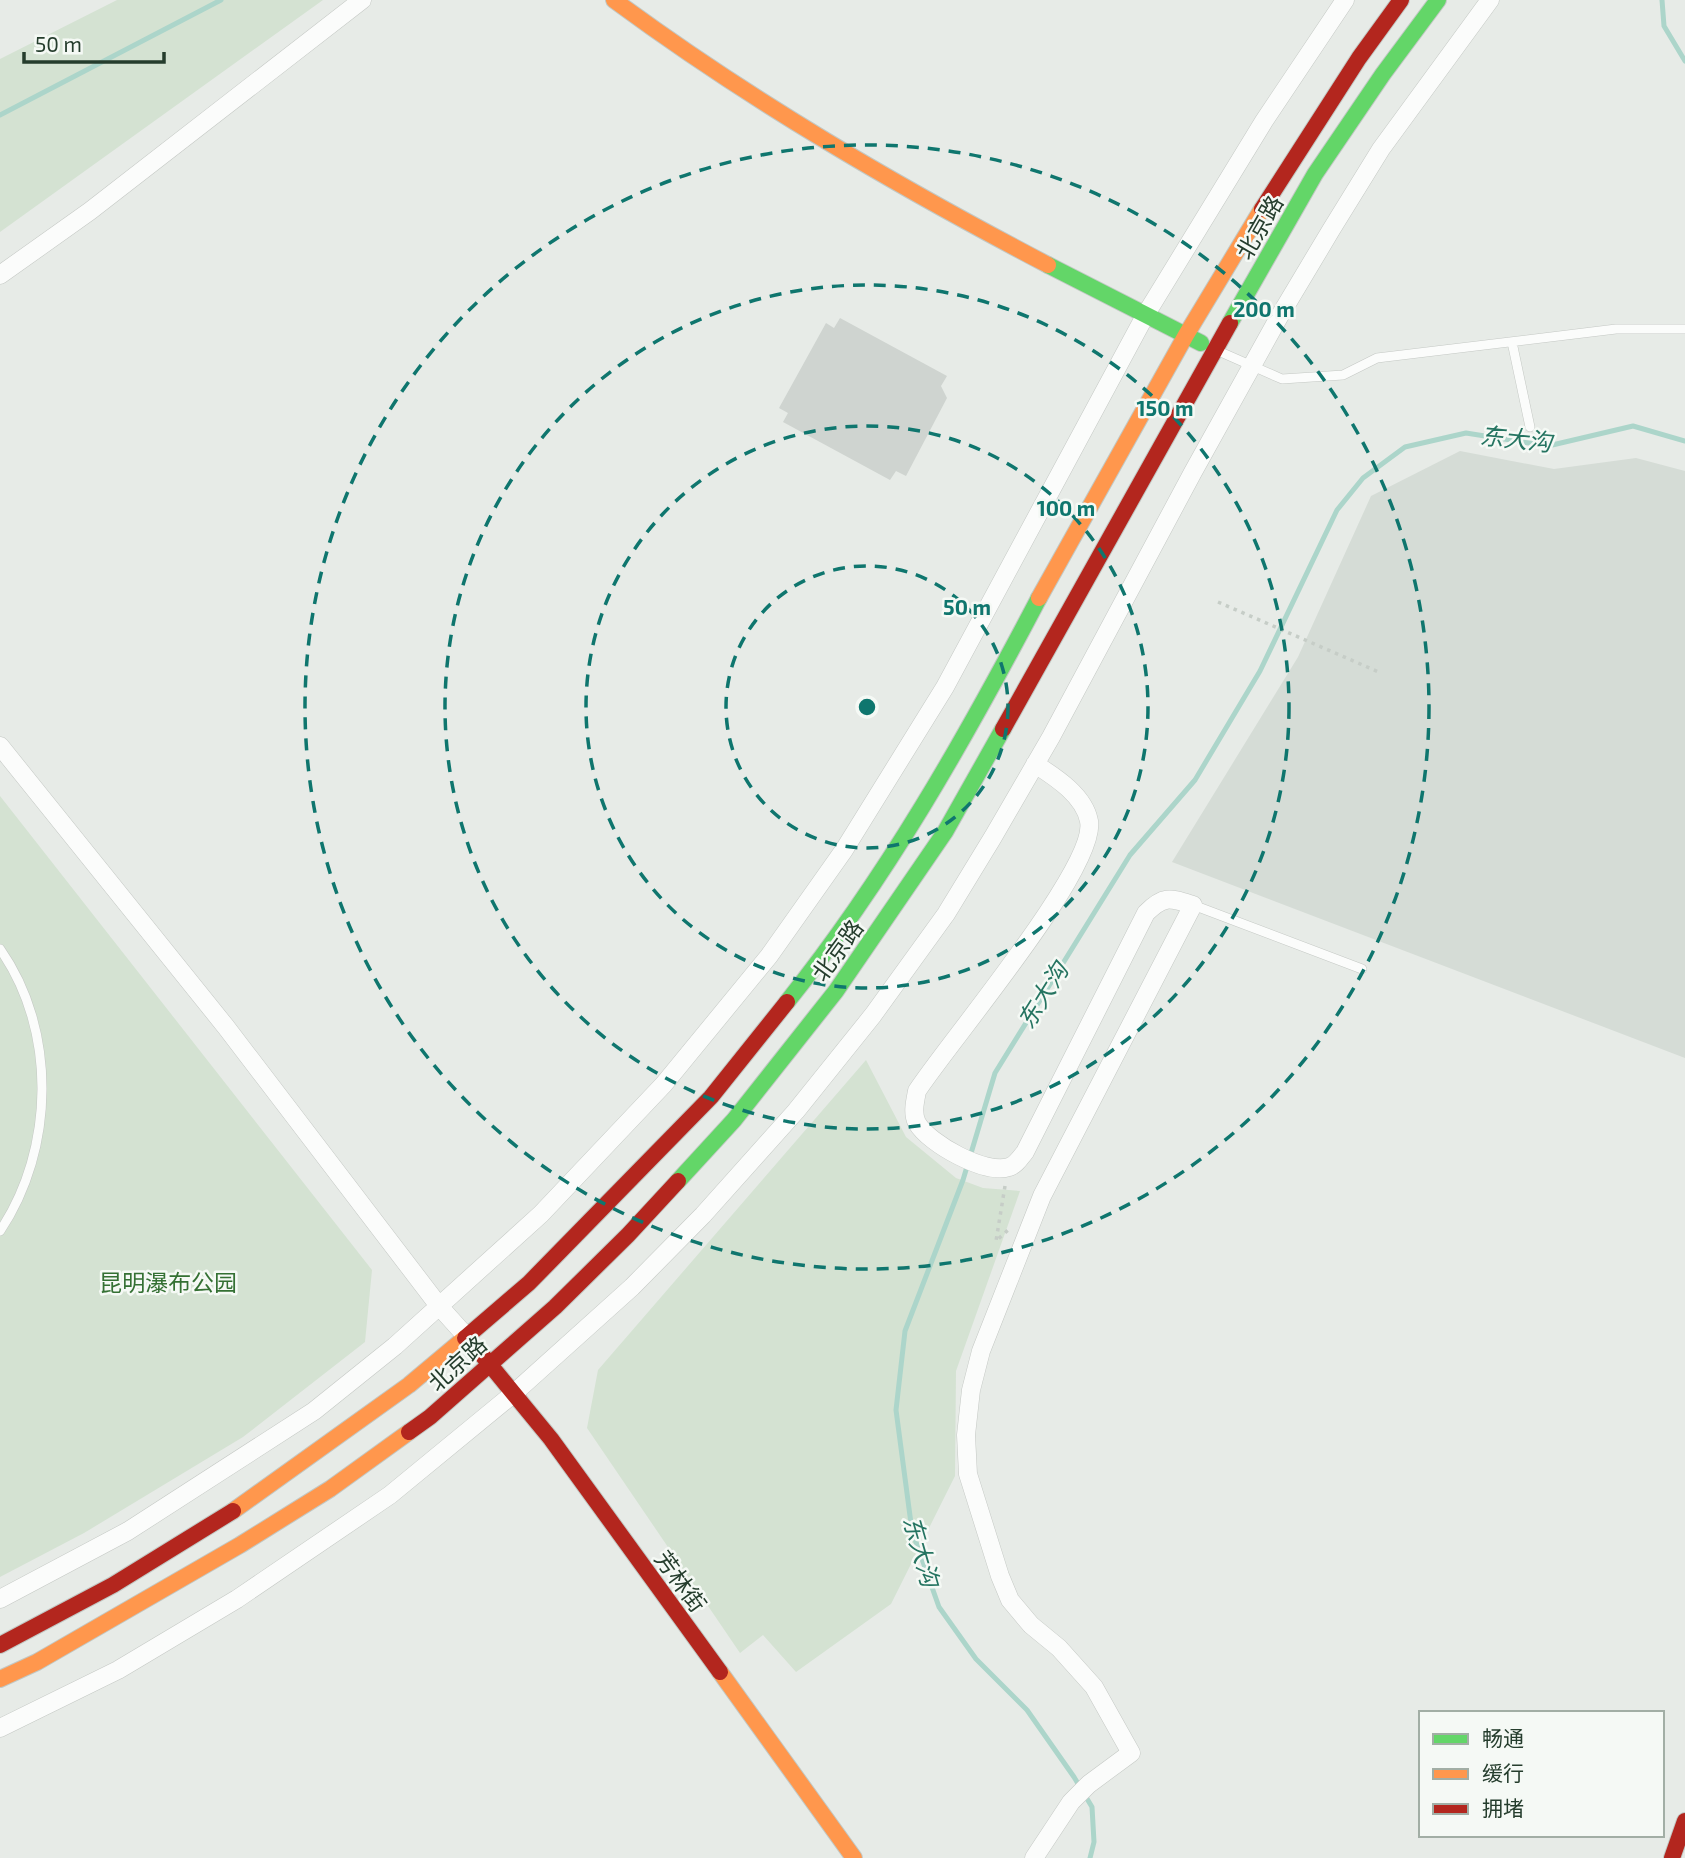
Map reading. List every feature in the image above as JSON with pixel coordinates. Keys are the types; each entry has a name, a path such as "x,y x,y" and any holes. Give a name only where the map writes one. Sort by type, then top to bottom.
{"main road":[{"path":"614,0 696,60 809,131 968,223 1216,350"},
{"name":"北京路","path":"0,1645 113,1585 224,1518 409,1385 529,1283 711,1097 859,907 917,816 996,680 1066,547 1186,335 1294,156 1401,0"},
{"name":"北京路","path":"0,1679 128,1611 330,1489 430,1417 555,1307 637,1226 734,1120 844,980 945,832 1315,174 1383,74 1438,0"},
{"name":"芳林街","path":"466,1335 551,1439 854,1858"},
{"path":"1672,1858 1685,1821"}],"street":[{"path":"0,275 90,211 362,0"},
{"path":"0,1599 128,1531 314,1411 395,1346 541,1214 664,1084 769,956 844,850 945,687 1146,314 1264,121 1345,0"},
{"path":"0,1728 118,1670 237,1600 390,1495 513,1394 632,1287 703,1215 796,1111 873,1016 946,914 1035,764 1311,263 1381,149 1490,0"},
{"path":"0,746 226,1027 439,1306 466,1335"},
{"path":"1034,1858 1071,1802 1089,1784 1131,1753 1094,1687 1059,1648 1031,1625 1010,1600 968,1474 966,1435 971,1390 981,1351 1042,1196 1192,905 1173,898 1158,901 1146,913 1025,1152 1017,1162 1009,1167 995,1169 951,1153 917,1122 914,1107 917,1091 1062,891 1083,855 1088,839 1090,823 1084,808 1062,782 1035,764"}],"lane":[{"path":"1216,350 1282,379 1343,375 1377,358 1616,329 1685,329"},
{"path":"1512,342 1531,427"},
{"path":"1192,905 1362,969"},
{"path":"0,948 15,970 30,1006 40,1054 42,1097 34,1156 18,1200 0,1231"}],"path":[{"path":"1218,602 1381,673"},
{"path":"995,1169 1005,1188 996,1241 1015,1225 1028,1229"}],"shaded area":[{"path":"1460,451 1554,469 1636,458 1685,471 1685,1058 1172,862 1298,657 1371,496"}],"green space":[{"path":"117,0 323,0 0,232 0,59"},
{"name":"昆明瀑布公园","path":"0,796 372,1270 365,1342 243,1437 84,1533 0,1577"},
{"path":"866,1060 906,1137 956,1178 983,1188 1020,1191 956,1371 955,1476 891,1604 796,1672 763,1635 740,1653 587,1428 598,1370"}],"building":[{"path":"840,318 947,376 941,386 947,398 906,476 896,471 890,480 783,422 788,413 779,408 826,323 834,328"}],"waterway":[{"path":"0,115 221,0"},
{"name":"东大沟","path":"1662,0 1664,26 1685,61"},
{"name":"东大沟","path":"1090,1858 1094,1842 1092,1807 1074,1777 1027,1710 976,1659 939,1607 912,1531 896,1410 905,1331 963,1180 995,1073 1130,855 1195,780 1260,671 1337,510 1363,478 1405,447 1466,433 1548,446 1633,426 1685,441"}],"traffic: fast":[{"path":"1230,323 1315,174 1383,74 1438,0"},
{"path":"1048,265 1201,343"},
{"path":"787,1002 824,955 923,806 1039,598"},
{"path":"678,1181 734,1120 836,991 945,832 1003,729"}],"traffic: slow":[{"path":"614,0 718,73 826,141 1048,265"},
{"path":"1039,598 1186,335 1262,209"},
{"path":"233,1511 409,1385 465,1338"},
{"path":"0,1679 37,1662 240,1545 330,1489 409,1432"},
{"path":"720,1672 854,1858"}],"traffic: jam":[{"path":"1262,209 1359,58 1401,0"},
{"path":"1003,729 1230,323"},
{"path":"465,1338 529,1283 711,1097 787,1002"},
{"path":"409,1432 430,1417 555,1307 678,1181"},
{"path":"478,1350 551,1439 720,1672"},
{"path":"0,1645 113,1585 233,1511"},
{"path":"1672,1858 1685,1821"}]}
